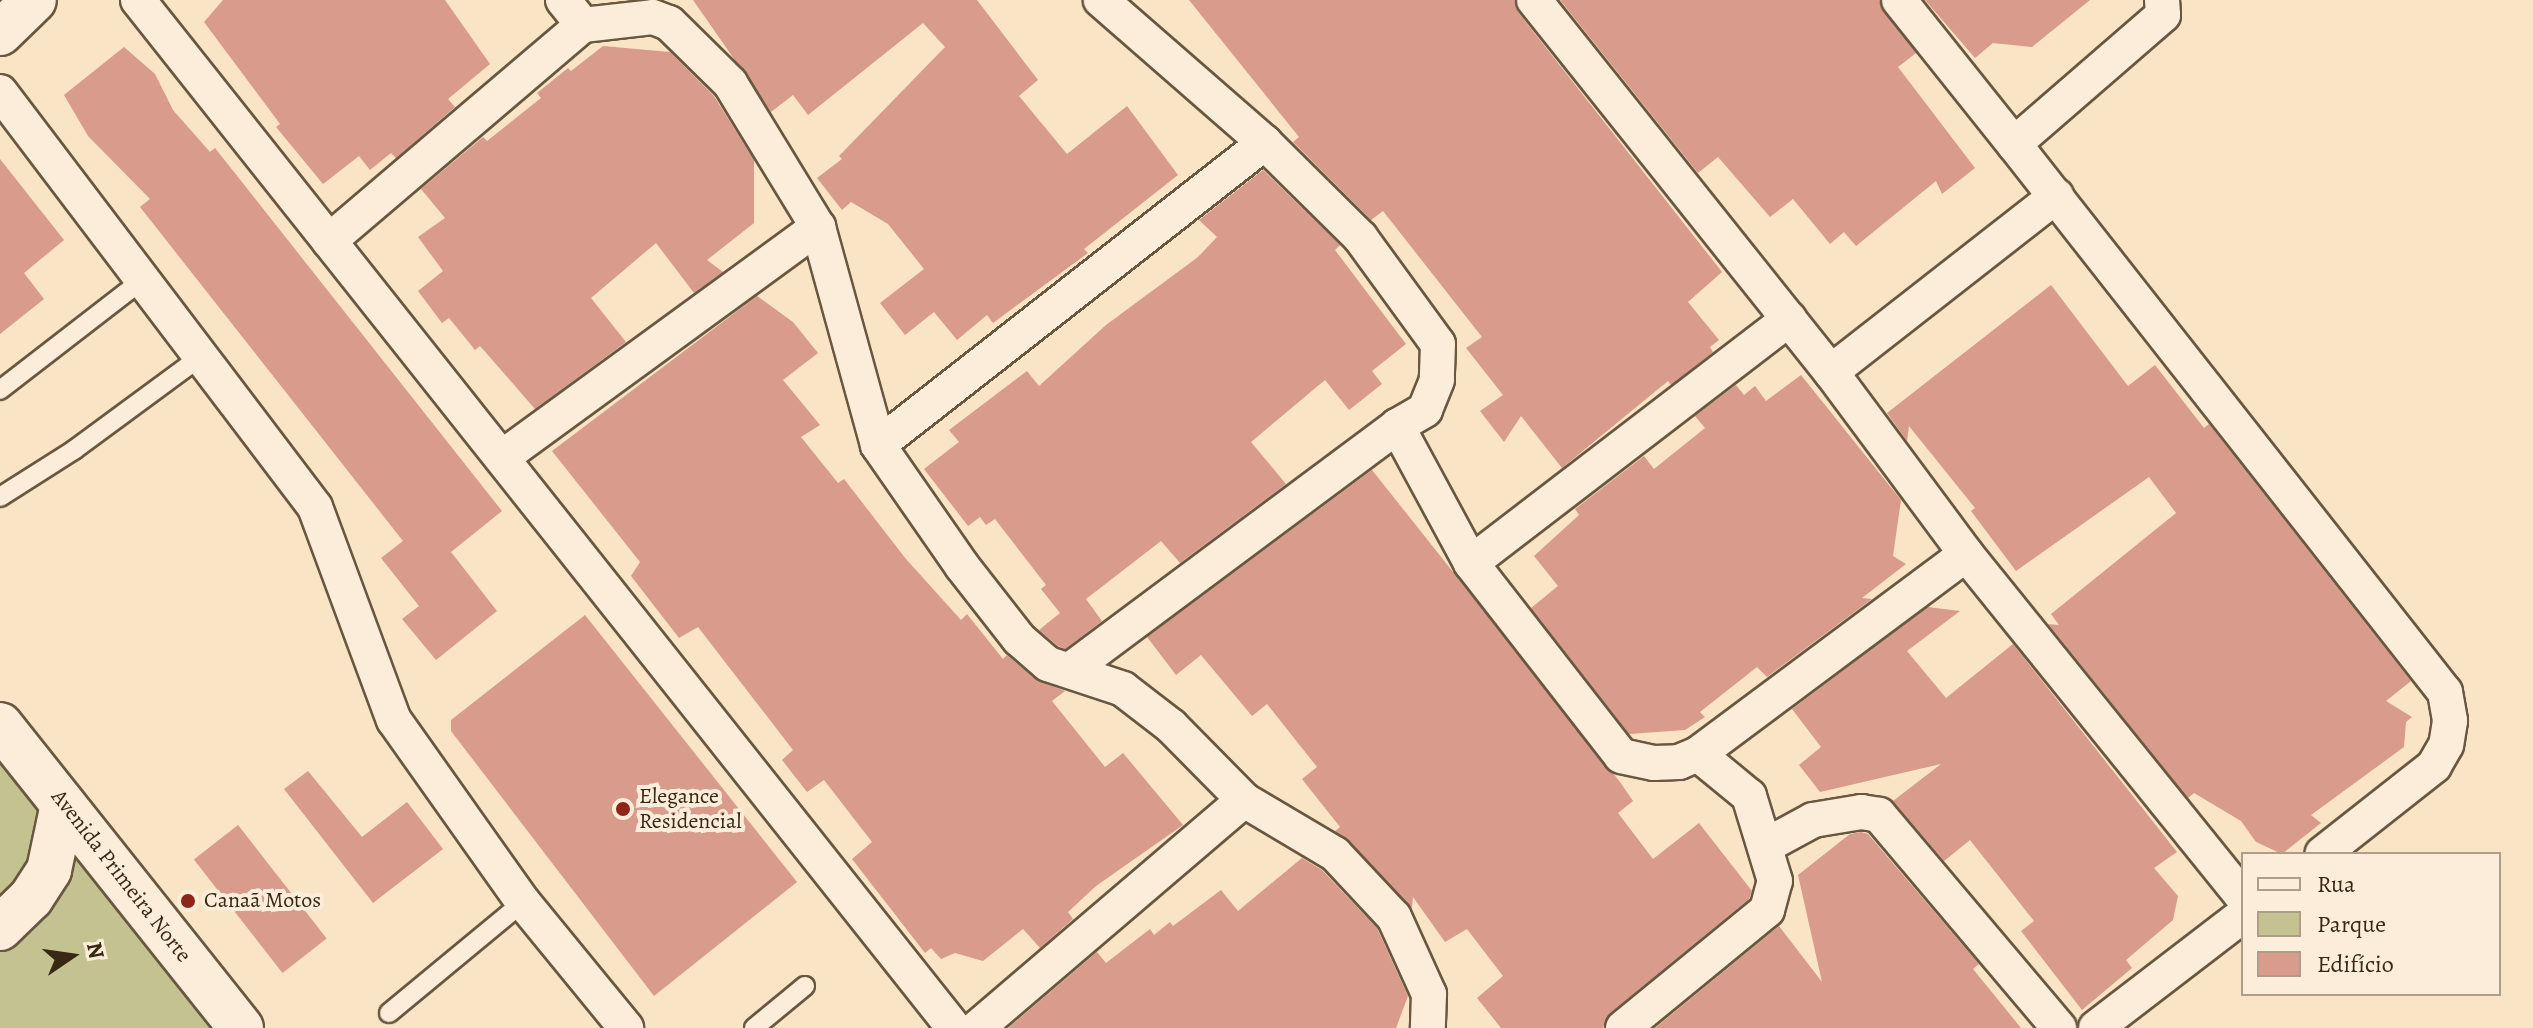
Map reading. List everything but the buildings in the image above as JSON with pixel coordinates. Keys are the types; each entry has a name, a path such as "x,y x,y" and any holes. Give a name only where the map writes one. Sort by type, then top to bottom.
{"main road":[{"path":"0,33 34,0"},
{"name":"Avenida Primeira Norte","path":"0,725 241,1028"},
{"path":"0,928 31,898 49,870 63,804"}],"street":[{"path":"138,0 504,456 954,1028"},
{"path":"1070,670 1397,426 1425,410 1437,380 1438,344 1360,237 1265,143 1101,0"},
{"path":"1534,0 1831,372 1966,554 2241,895"},
{"path":"1899,0 2445,692 2450,721 2446,745 2434,766 2325,852"},
{"path":"2014,144 2163,15 2162,0"},
{"path":"329,241 573,13 653,17 669,23 730,83 818,227 878,445 1019,639 1048,664 1070,670 1135,698 1171,726 1244,800 1335,854 1394,917 1429,994 1428,1028"},
{"path":"0,92 315,507 394,720 523,902 626,1028"},
{"path":"878,445 1265,143"},
{"path":"1831,372 2056,196"},
{"path":"504,456 818,227"},
{"path":"1471,563 1789,319"},
{"path":"1397,426 1471,563 1621,756 1679,762 1698,754 1966,554"},
{"path":"1623,1028 1767,910 1775,881 1767,845 1749,796 1698,754"},
{"path":"977,1028 1244,800"},
{"path":"1767,845 1813,820 1861,812 1879,815 2059,1028"},
{"path":"2096,1028 2241,917"}],"lane":[{"path":"0,390 141,281"},
{"path":"0,497 199,358"},
{"path":"389,1013 523,902"},
{"path":"754,1028 805,986"}],"green space":[{"path":"0,759 213,1028 0,1028"}],"place":[{"name":"Elegance Residencial","path":"623,809"},
{"name":"Canaã Motos","path":"188,901"}]}
